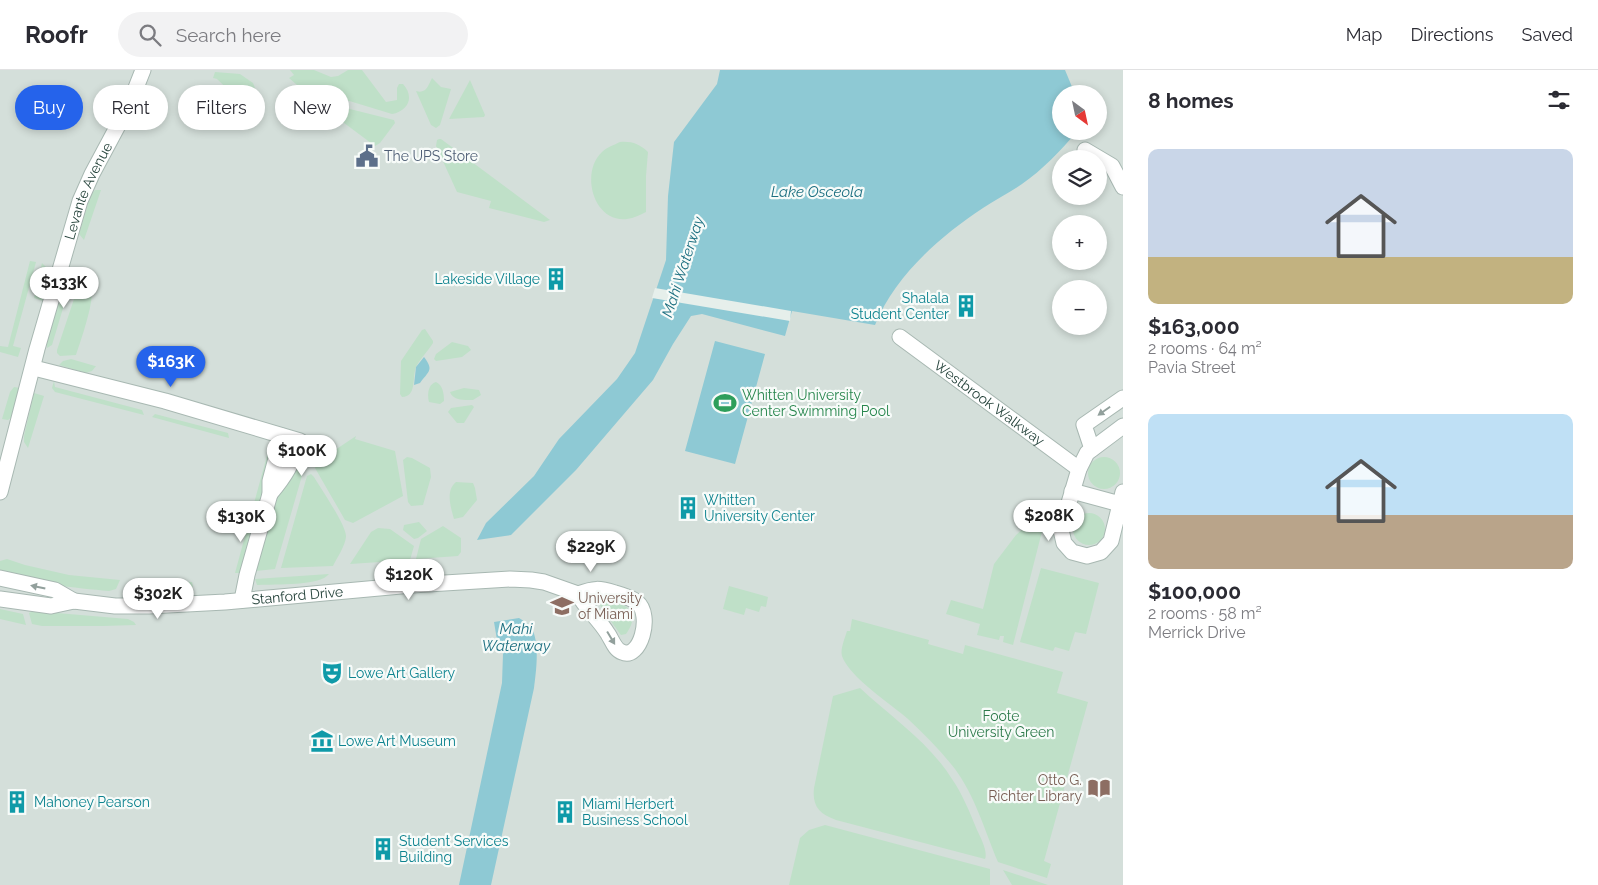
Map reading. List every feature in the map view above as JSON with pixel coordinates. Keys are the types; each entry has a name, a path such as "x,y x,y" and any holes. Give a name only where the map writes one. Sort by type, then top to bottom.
{"street":[{"name":"Levante Avenue","path":"0,492 61,263 82,195 130,103 143,70"},
{"path":"1107,163 1112,166 1123,187"},
{"name":"Westbrook Walkway","path":"900,337 1079,469"},
{"path":"34,368 164,402 300,441 286,475 270,494"},
{"path":"1092,449 1084,425 1123,398"},
{"path":"1072,491 1122,498 1111,541 1101,552 1086,556 1072,552 1064,543 1061,530 1072,491 1079,469 1087,453 1123,426"},
{"path":"242,600 247,575 270,494 270,480 282,436"},
{"name":"Stanford Drive","path":"0,578 55,590 74,601"},
{"name":"Stanford Drive","path":"0,599 51,606 74,601 123,606 205,603 412,585 510,579 531,580 544,582 578,594 594,588 623,595 638,603 643,612 645,624 644,632 638,644 630,652 624,654 619,651 603,626 584,605 578,594"}],"shaded area":[{"name":"University of Miami","path":"0,70 1123,70 1123,885 0,885"}],"green space":[{"path":"290,70 314,70 331,77 338,76 348,70 362,70 386,102 397,100 397,88 399,84 403,84 409,94 408,103 402,110 392,114 349,101 349,85 297,85 289,78 294,75"},
{"path":"215,72 240,74 254,85 223,85 213,78"},
{"path":"432,78 441,87 451,89 440,125 436,128 431,125 416,91 424,90"},
{"path":"470,80 485,115 484,117 449,119"},
{"path":"349,109 394,120 395,123 380,143 375,146 349,127"},
{"path":"439,139 550,220 544,222 489,208 491,201 457,192 436,146"},
{"path":"620,142 635,144 648,152 646,212 627,219 615,218 598,205 591,183 595,161 604,150"},
{"path":"95,190 101,190 84,240 79,234 91,194"},
{"path":"30,261 36,262 13,346 21,348 18,357 0,352 0,346 8,347"},
{"path":"42,263 49,270 43,301 34,298"},
{"path":"81,278 89,284 92,295 86,322 76,355 60,356 57,350"},
{"path":"58,303 64,305 52,345 47,348 47,341"},
{"path":"425,329 433,343 416,367 410,394 402,397 400,394 401,361 422,330"},
{"path":"452,342 468,346 471,350 462,357 436,361 434,359 436,354"},
{"path":"71,359 96,366 92,371 86,373 59,365 63,361"},
{"path":"54,381 55,387 142,410 144,415 55,392 52,388"},
{"path":"436,382 442,387 444,401 440,404 429,402 428,399 430,387"},
{"path":"14,387 20,388 12,417 8,420 2,419 10,392"},
{"path":"464,388 479,390 481,395 473,400 463,400 454,397 450,392"},
{"path":"34,393 44,396 28,448 24,442 24,436"},
{"path":"472,405 474,407 464,423 457,423 448,412 451,408"},
{"path":"155,414 228,433 229,438 152,417"},
{"path":"356,436 355,439 395,451 403,496 353,523 345,520 315,468 317,462"},
{"path":"268,452 272,455 241,573 235,573"},
{"path":"407,457 430,468 431,477 423,505 411,506 408,502 403,460"},
{"path":"1104,457 1110,458 1115,462 1119,467 1119,479 1115,484 1110,488 1104,489 1098,488 1093,484 1089,479 1088,473 1089,467 1093,462 1098,458"},
{"path":"301,461 306,462 275,569 256,571 278,495"},
{"path":"311,474 342,525 346,537 343,548 333,566 281,568 307,476"},
{"path":"456,482 473,483 477,500 463,517 454,519 450,505 450,495"},
{"path":"1048,508 1013,645 1003,642 1004,636 1000,636 999,640 977,635 980,624 946,614 951,600 983,609 994,564 1016,535"},
{"path":"1089,513 1095,514 1100,518 1104,523 1104,535 1100,540 1095,544 1089,545 1083,544 1078,540 1074,535 1073,529 1074,523 1078,518 1083,514"},
{"path":"419,522 427,531 418,538 414,539 403,530 404,525"},
{"path":"443,526 461,538 461,552 458,556 416,559 421,539"},
{"path":"378,528 390,529 414,546 410,560 350,564 371,532"},
{"path":"7,559 69,575 120,580 116,589 109,591 38,582 0,570 0,561"},
{"path":"1041,568 1099,583 1086,634 1075,632 1069,651 1055,647 1053,651 1020,642"},
{"path":"329,574 317,581 297,584 257,585 255,579"},
{"path":"134,581 192,582 193,586 189,592 137,591 133,586"},
{"path":"729,586 768,597 766,607 761,606 759,612 746,608 744,615 723,609"},
{"path":"602,598 617,602 628,608 632,619 631,626 626,634 621,635 605,612 598,601"},
{"path":"0,609 23,614 26,625 0,619"},
{"path":"33,611 128,619 136,625 42,626 32,624 29,613"},
{"name":"Foote University Green","path":"852,619 929,640 928,644 963,654 965,645 1063,672 1057,693 1088,702 1044,861 1051,864 1047,878 998,862 974,802 955,769 914,725 871,690 846,664 842,656 842,650 847,631 850,631"},
{"name":"Foote University Green","path":"860,688 921,742 943,766 966,804 984,845 985,859 836,820 825,815 818,808 814,800 814,788 833,696"},
{"path":"825,825 990,869 990,885 789,885 800,838 809,830"},
{"path":"1003,870 1048,885 1012,885"}],"water":[{"name":"Lake Osceola","path":"720,70 1065,70 1071,85 1052,85 1052,140 1069,140 1061,150 1052,150 1052,159 1037,173 967,219 920,259 894,290 875,325 792,311 785,336 702,314 691,316 653,380 576,470 511,535 477,540 486,523 534,476 559,439 617,379 635,353 666,260 668,196 674,142 717,84"},
{"name":"Whitten University Center Swimming Pool","path":"715,341 765,354 735,464 685,451"},
{"path":"424,357 430,368 420,383 414,385 416,367"},
{"name":"Mahi Waterway","path":"519,618 533,630 537,655 536,673 491,885 459,885 502,683 503,654 497,640 494,622"}],"pier":[{"path":"655,288 791,311 790,321 652,298"}],"place":[{"name":"The UPS Store","path":"367,156"},
{"name":"Lakeside Village","path":"556,279"},
{"name":"Shalala Student Center","path":"966,306"},
{"name":"Whitten University Center Swimming Pool","path":"725,403"},
{"name":"Whitten University Center","path":"688,508"},
{"name":"University of Miami","path":"562,606"},
{"name":"Lowe Art Gallery","path":"332,673"},
{"name":"Lowe Art Museum","path":"322,741"},
{"name":"Otto G. Richter Library","path":"1099,788"},
{"name":"Mahoney Pearson","path":"17,802"},
{"name":"Miami Herbert Business School","path":"565,812"},
{"name":"Student Services Building","path":"383,849"}]}
